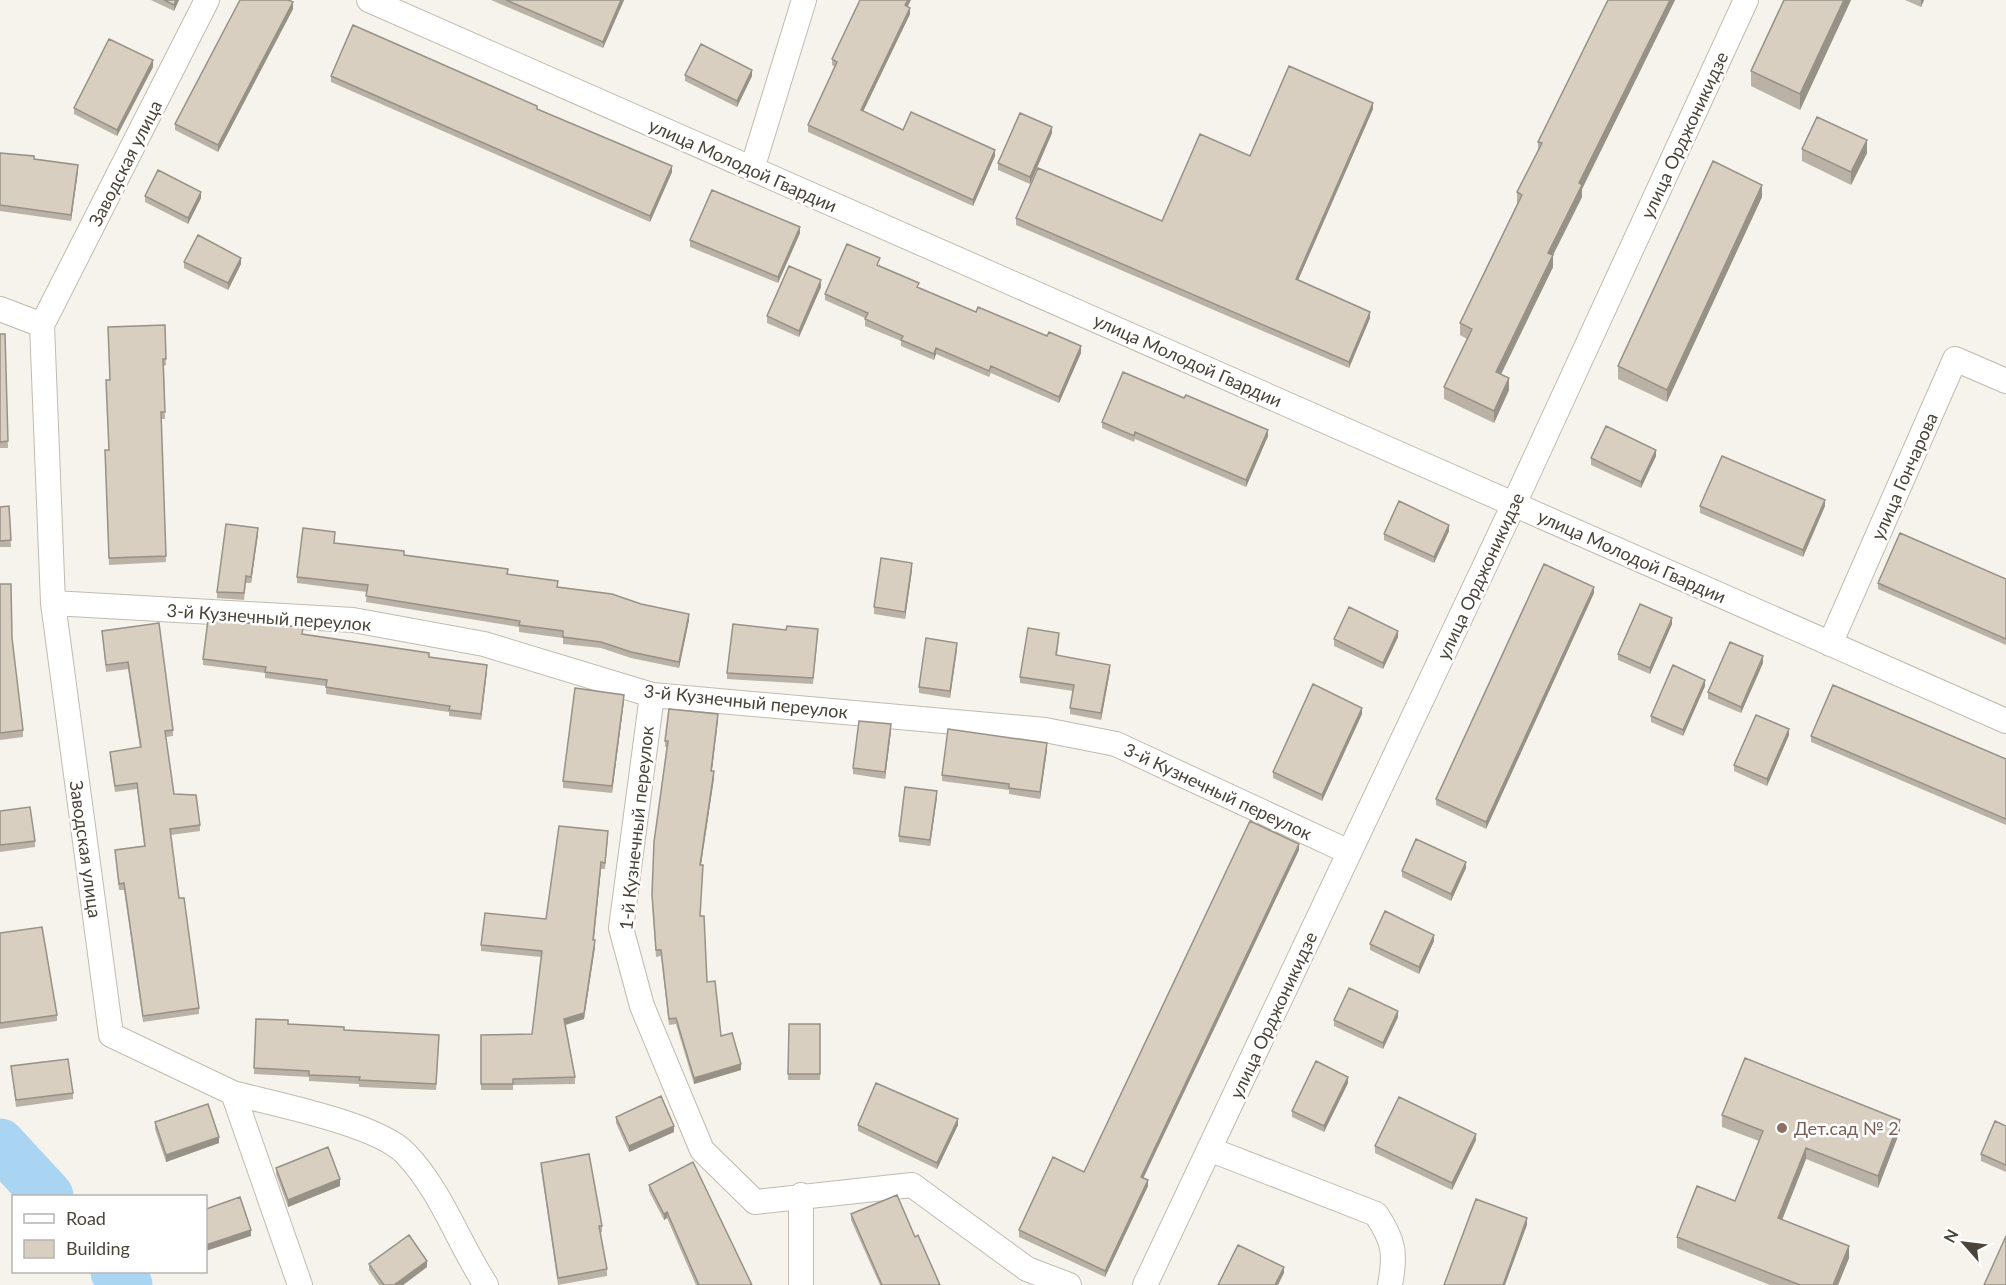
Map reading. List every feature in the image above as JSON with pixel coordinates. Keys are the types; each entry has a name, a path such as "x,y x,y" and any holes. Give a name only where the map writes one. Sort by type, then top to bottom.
{"street":[{"name":"Заводская улица","path":"207,0 42,325 53,603 111,1035 233,1093"},
{"name":"улица Молодой Гвардии","path":"369,0 2006,722"},
{"path":"752,169 804,0"},
{"name":"улица Орджоникидзе","path":"1145,1285 1514,504 1746,0"},
{"path":"0,309 42,325"},
{"name":"улица Гончарова","path":"1830,644 1955,359 2006,381"},
{"name":"3-й Кузнечный переулок","path":"53,603 352,620 484,644 652,695 1045,730 1116,744 1349,852"},
{"name":"1-й Кузнечный переулок","path":"652,695 621,928 642,1006 702,1150 755,1202 801,1195 912,1185 1027,1269 1069,1285"},
{"path":"233,1093 300,1285"},
{"path":"233,1093 369,1131 403,1151 427,1181 486,1285"},
{"path":"1209,1149 1376,1214 1392,1237 1394,1265 1390,1285"},
{"path":"801,1195 801,1285"}],"building":[{"path":"164,0 176,0 174,5"},
{"path":"240,0 288,0 293,2 218,145 175,124"},
{"path":"506,0 621,0 603,42"},
{"path":"860,0 908,0 905,5 910,8 861,110 903,130 911,112 995,150 973,200 808,125 837,62 832,59"},
{"path":"1608,0 1670,0 1579,183 1582,185 1548,253 1553,255 1496,372 1509,378 1494,411 1444,387 1472,329 1460,323 1522,195 1517,192 1542,143 1538,142"},
{"path":"1784,0 1844,0 1800,94 1751,71"},
{"path":"353,25 537,106 537,109 672,166 650,216 331,76"},
{"path":"109,39 153,60 117,130 74,108"},
{"path":"701,44 752,70 737,101 685,75"},
{"path":"1289,66 1373,103 1296,279 1370,312 1349,362 1016,218 1038,168 1162,221 1200,134 1250,156"},
{"path":"1020,113 1052,127 1030,177 998,163"},
{"path":"1817,117 1867,140 1851,172 1802,149"},
{"path":"0,153 34,156 34,159 78,165 71,215 0,205"},
{"path":"1713,161 1762,185 1667,390 1618,366"},
{"path":"158,170 201,192 188,218 145,196"},
{"path":"712,190 800,227 778,277 690,240"},
{"path":"198,235 241,258 228,283 184,262"},
{"path":"847,244 880,258 877,265 919,283 917,287 976,312 978,307 1047,336 1049,332 1081,346 1059,397 991,366 989,371 936,348 934,354 901,340 903,336 865,319 868,313 825,294"},
{"path":"789,266 821,280 799,331 767,316"},
{"path":"165,325 166,359 163,359 165,412 161,412 166,556 109,558 105,450 109,450 106,380 110,380 108,327"},
{"path":"0,334 5,334 8,441 0,442"},
{"path":"1123,372 1184,398 1186,395 1268,430 1246,480 1135,432 1134,436 1102,422"},
{"path":"1606,426 1656,450 1641,482 1591,458"},
{"path":"1722,456 1825,500 1803,550 1700,506"},
{"path":"1399,501 1449,525 1434,557 1384,534"},
{"path":"9,506 11,540 0,541 0,507"},
{"path":"226,524 258,528 251,577 246,576 244,593 217,592"},
{"path":"303,528 335,532 334,543 404,551 404,555 508,569 507,574 558,581 557,587 612,594 641,604 689,614 679,662 631,652 601,642 563,637 563,631 519,625 520,621 366,596 368,585 297,577"},
{"path":"1900,533 2006,579 2006,639 1878,583"},
{"path":"881,558 912,563 905,612 874,607"},
{"path":"1544,564 1594,587 1486,822 1436,799"},
{"path":"0,584 11,584 12,638 23,730 0,733"},
{"path":"1640,604 1672,618 1650,668 1618,654"},
{"path":"1349,607 1398,631 1383,663 1334,639"},
{"path":"208,620 303,627 302,634 429,653 429,657 487,665 481,714 449,710 450,706 326,687 327,680 265,672 266,667 203,659"},
{"path":"159,623 173,730 165,731 174,794 196,795 200,825 170,829 179,898 184,898 199,1008 143,1016 124,883 119,884 115,850 145,846 137,783 115,786 110,752 141,747 128,662 106,665 102,631"},
{"path":"733,624 786,630 787,626 818,629 813,678 727,673"},
{"path":"1028,628 1059,633 1056,655 1110,665 1101,713 1070,708 1074,685 1020,677"},
{"path":"926,638 957,643 950,691 919,687"},
{"path":"1730,642 1763,656 1741,707 1708,692"},
{"path":"1673,665 1705,680 1683,730 1651,716"},
{"path":"1313,684 1362,708 1322,795 1273,772"},
{"path":"1833,685 2006,759 2006,819 1811,736"},
{"path":"575,688 624,695 612,786 563,781"},
{"path":"669,709 718,714 711,771 714,771 700,865 703,865 700,916 704,916 707,982 715,981 721,1036 732,1033 741,1064 694,1078 676,1018 669,1019 661,950 656,950 652,894 654,842 668,741 665,741"},
{"path":"1756,715 1789,729 1767,779 1734,765"},
{"path":"859,721 891,724 885,772 853,768"},
{"path":"948,729 1047,743 1040,792 1009,788 1009,784 942,775"},
{"path":"905,787 937,791 930,840 899,836"},
{"path":"30,807 35,841 0,845 0,811"},
{"path":"1250,821 1299,844 1141,1177 1148,1180 1105,1271 1019,1230 1053,1157 1084,1172"},
{"path":"559,826 608,831 605,863 601,862 593,940 595,940 584,1013 564,1019 575,1077 513,1079 513,1084 481,1084 481,1035 532,1034 542,951 481,945 485,913 546,919"},
{"path":"1416,839 1466,862 1451,894 1402,871"},
{"path":"1385,911 1434,935 1419,967 1370,944"},
{"path":"42,927 57,1015 0,1023 0,933"},
{"path":"1349,988 1398,1011 1383,1043 1334,1020"},
{"path":"256,1019 288,1020 288,1024 344,1027 344,1030 439,1035 436,1084 359,1080 360,1077 309,1075 309,1071 254,1068"},
{"path":"789,1024 820,1024 820,1074 788,1074"},
{"path":"1745,1058 1900,1120 1878,1176 1806,1148 1778,1218 1849,1246 1833,1285 1800,1285 1677,1237 1697,1186 1735,1201 1763,1131 1722,1115"},
{"path":"68,1059 73,1093 16,1100 11,1066"},
{"path":"1316,1061 1348,1077 1324,1126 1292,1111"},
{"path":"876,1083 958,1119 937,1163 858,1125"},
{"path":"661,1096 674,1126 629,1146 616,1117"},
{"path":"1399,1097 1476,1134 1452,1183 1375,1146"},
{"path":"208,1104 219,1137 166,1155 155,1122"},
{"path":"1995,1121 2006,1126 2006,1165 1981,1154"},
{"path":"328,1147 340,1179 288,1200 276,1168"},
{"path":"589,1154 607,1269 558,1278 541,1163"},
{"path":"693,1162 752,1285 699,1285 667,1212 664,1214 649,1185"},
{"path":"897,1195 915,1237 918,1235 940,1285 882,1285 851,1214"},
{"path":"240,1197 251,1230 207,1245 207,1209"},
{"path":"1476,1199 1527,1218 1503,1285 1444,1285"},
{"path":"409,1235 427,1261 394,1285 384,1285 369,1264"},
{"path":"2006,1236 2006,1285 1984,1285"},
{"path":"1238,1245 1284,1267 1275,1285 1218,1285"}],"waterway":[{"path":"0,1144 47,1195"},
{"path":"117,1273 127,1285"}],"place":[{"name":"Дет.сад № 2","path":"1782,1128"}]}
